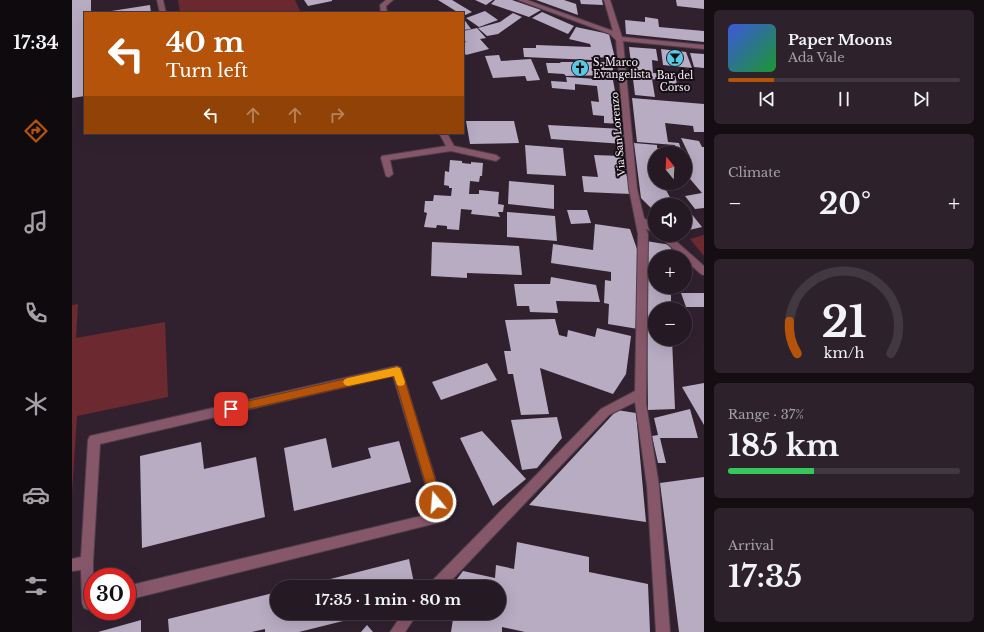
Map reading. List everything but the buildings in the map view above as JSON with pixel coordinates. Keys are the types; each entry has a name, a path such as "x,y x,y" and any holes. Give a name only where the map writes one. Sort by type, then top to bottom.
{"street":[{"path":"160,0 163,12"},
{"path":"384,12 384,5 390,0"},
{"path":"521,0 612,33 619,39 704,47"},
{"name":"Via San Lorenzo","path":"608,0 619,39 633,189 643,234 640,403 653,486 656,561 663,632"},
{"path":"444,134 451,148"},
{"path":"389,174 385,158 451,148 496,158"},
{"path":"640,220 648,225"},
{"path":"671,242 704,271"},
{"path":"87,568 94,440 397,371 441,516 136,591"},
{"path":"443,580 605,412 641,393"},
{"path":"72,565 87,562"},
{"path":"397,632 406,620"}],"shaded area":[{"path":"178,0 295,0 301,12 180,12"},
{"path":"704,235 704,256 692,241 692,238"},
{"path":"78,304 76,338 165,322 168,397 77,416 72,493 72,305"}],"slow traffic":[{"path":"348,382 397,371 400,382"}],"place":[{"name":"Bar del Corso","path":"675,58"},
{"name":"S. Marco Evangelista","path":"580,68"}],"route":[{"path":"231,409 397,371 436,502"}]}
